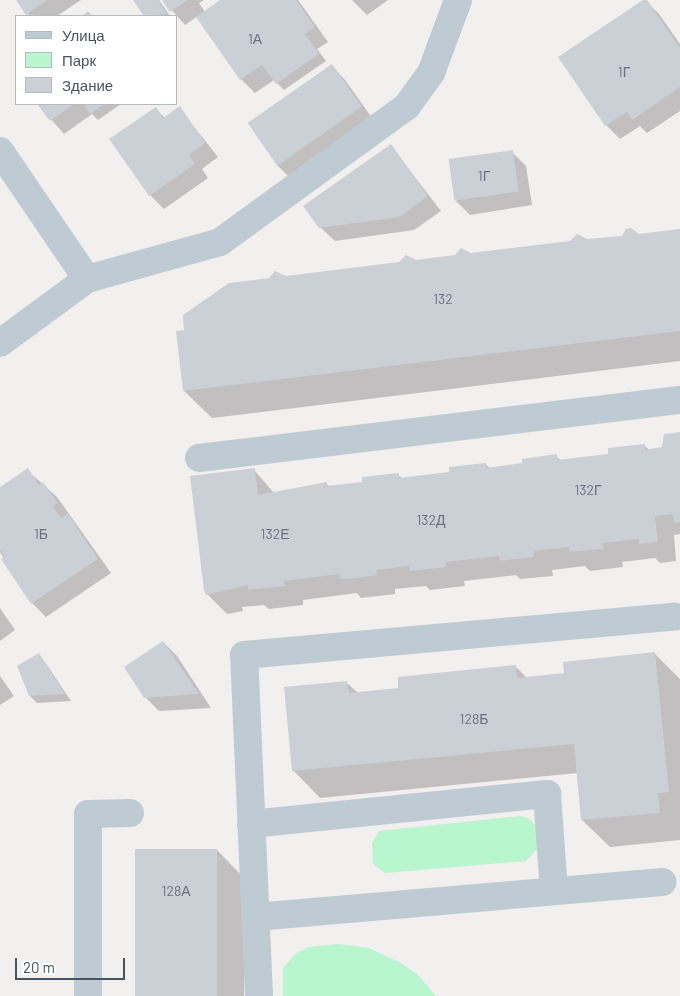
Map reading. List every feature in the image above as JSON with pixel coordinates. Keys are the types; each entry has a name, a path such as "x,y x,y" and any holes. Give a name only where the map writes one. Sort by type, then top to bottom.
{"street":[{"path":"0,343 87,279 220,242 407,106 431,73 457,1"},
{"path":"0,150 87,279"},
{"path":"199,458 680,400"},
{"path":"259,996 244,655 674,617"},
{"path":"251,824 547,794 554,891"},
{"path":"88,996 88,814 130,813"},
{"path":"255,917 662,882"}],"green space":[{"path":"520,816 528,818 537,827 539,847 526,861 385,873 373,864 372,843 379,831"},
{"path":"339,944 369,948 401,963 418,975 436,996 283,996 283,968 296,953 309,947"}],"building":[{"path":"16,0 47,0 26,15"},
{"path":"133,0 158,0 167,14 156,15 143,15"},
{"path":"162,0 188,0 170,12"},
{"path":"220,0 296,0 315,27 305,34 319,54 276,84 262,65 240,80 196,17"},
{"path":"643,0 647,0 680,48 680,87 632,120 627,112 605,126 558,57"},
{"path":"88,11 91,15 83,15"},
{"path":"332,64 362,107 277,166 248,123"},
{"path":"38,105 73,105 50,121"},
{"path":"86,105 104,105 90,114"},
{"path":"180,106 205,143 189,155 195,164 149,196 109,139 156,107 163,118"},
{"path":"391,144 428,196 400,217 319,228 303,206"},
{"path":"513,150 519,192 454,201 449,159"},
{"path":"631,228 639,234 680,229 680,331 183,391 176,331 184,330 183,315 229,283 269,278 275,271 286,276 399,262 406,255 416,260 455,255 461,248 471,253 570,241 577,234 587,239 622,236 626,229"},
{"path":"680,432 680,522 674,523 673,514 655,516 658,542 639,544 639,539 603,543 604,549 569,552 569,547 534,551 534,557 500,561 499,556 446,562 446,567 410,571 409,566 376,570 377,575 358,578 340,579 340,574 284,581 285,586 248,590 248,585 206,595 204,590 190,476 255,468 258,495 327,482 327,486 362,482 362,477 399,473 399,478 449,472 449,467 486,463 486,468 522,463 522,459 557,454 557,460 608,454 608,448 645,444 645,450 662,447 664,434"},
{"path":"28,468 39,485 43,482 58,503 53,507 61,518 68,514 98,559 31,604 1,559 5,557 0,550 0,487"},
{"path":"163,641 199,694 144,698 124,667"},
{"path":"655,652 669,792 658,793 660,813 581,820 574,744 292,771 284,687 347,681 349,693 398,688 398,677 516,665 517,678 564,673 563,662"},
{"path":"39,653 65,694 29,696 17,666"},
{"path":"135,849 217,849 217,996 135,996"}]}
